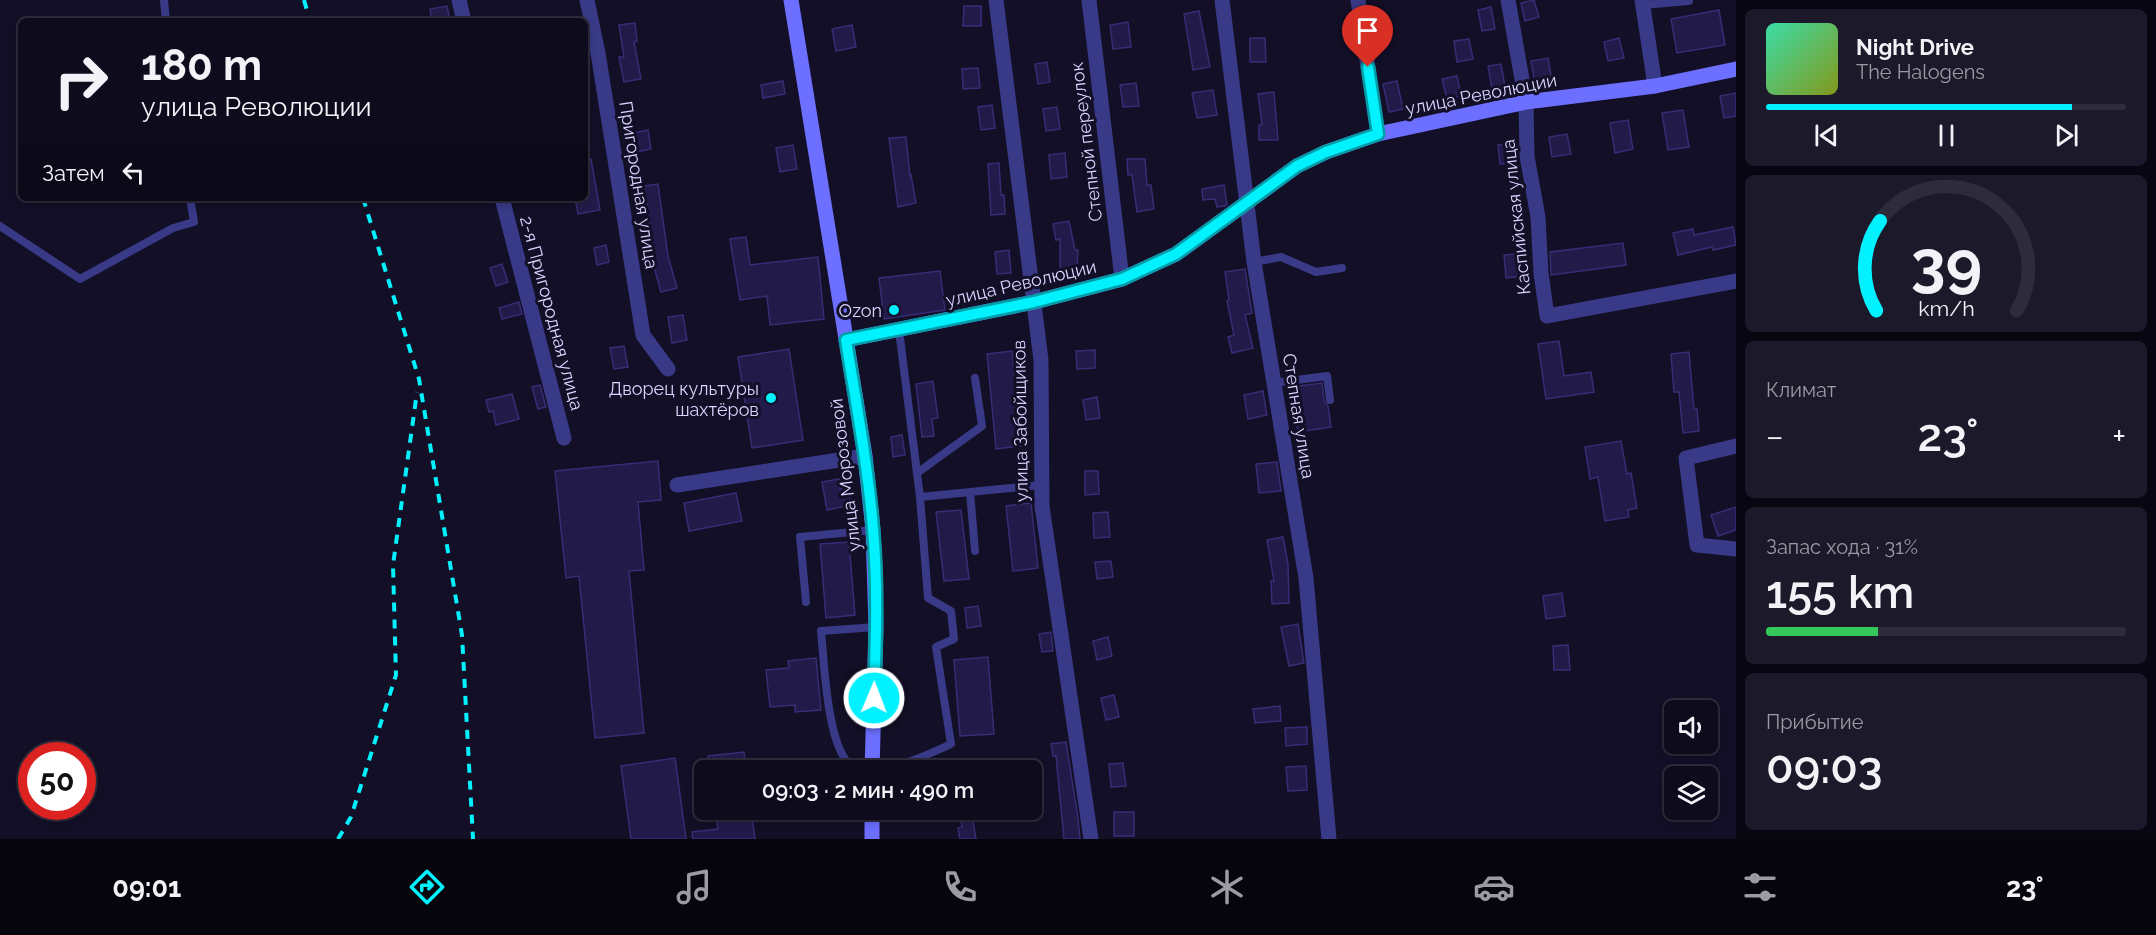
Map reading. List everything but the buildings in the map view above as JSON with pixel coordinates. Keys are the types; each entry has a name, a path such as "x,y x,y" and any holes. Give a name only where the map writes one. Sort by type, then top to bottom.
{"street":[{"path":"459,0 463,18"},
{"name":"Пригородная улица","path":"587,0 598,53 643,335 668,369"},
{"name":"улица Морозовой","path":"790,0 865,456 873,530 876,627 873,760"},
{"name":"улица Забойщиков","path":"996,0 1041,360 1042,506 1091,839"},
{"name":"Степной переулок","path":"1089,0 1122,279"},
{"name":"Степная улица","path":"1222,0 1245,202 1306,578 1329,839"},
{"path":"1358,0 1378,134"},
{"path":"1508,0 1526,102"},
{"path":"1642,2 1655,86"},
{"name":"улица Революции","path":"846,340 1034,302 1122,279 1176,254 1297,166 1326,152 1378,134 1526,102 1655,86 1736,69"},
{"name":"Каспийская улица","path":"1526,102 1527,156 1538,217 1541,273 1547,316 1736,281"},
{"name":"2-я Пригородная улица","path":"503,201 564,438"},
{"path":"1736,446 1686,458 1697,545 1736,549"},
{"path":"677,485 865,456"},
{"path":"872,820 872,839"}],"lane":[{"path":"164,0 166,18"},
{"path":"1642,2 1689,1"},
{"path":"0,226 80,279 173,228 194,222 190,201"},
{"path":"1254,262 1281,257 1316,272 1342,268"},
{"path":"900,330 920,497 928,598 951,611 954,639 936,647 951,744 917,760"},
{"path":"1274,383 1327,376 1330,400"},
{"path":"917,473 982,426 975,378"},
{"path":"920,497 1041,485"},
{"path":"970,492 975,551"},
{"path":"806,602 800,537 873,530"},
{"path":"845,760 841,757 831,723 821,631 876,627"}],"railway":[{"path":"304,0 309,18"},
{"path":"364,201 419,379 462,635 473,839"},
{"path":"338,839 351,817 396,675 393,565 417,392"}],"place":[{"name":"Ozon","path":"894,310"},
{"name":"Дворец культуры шахтёров","path":"771,398"}],"route":[{"path":"874,698 876,627 873,530 865,456 846,340 1034,302 1122,279 1176,254 1297,166 1326,152 1378,134 1368,67"}]}
